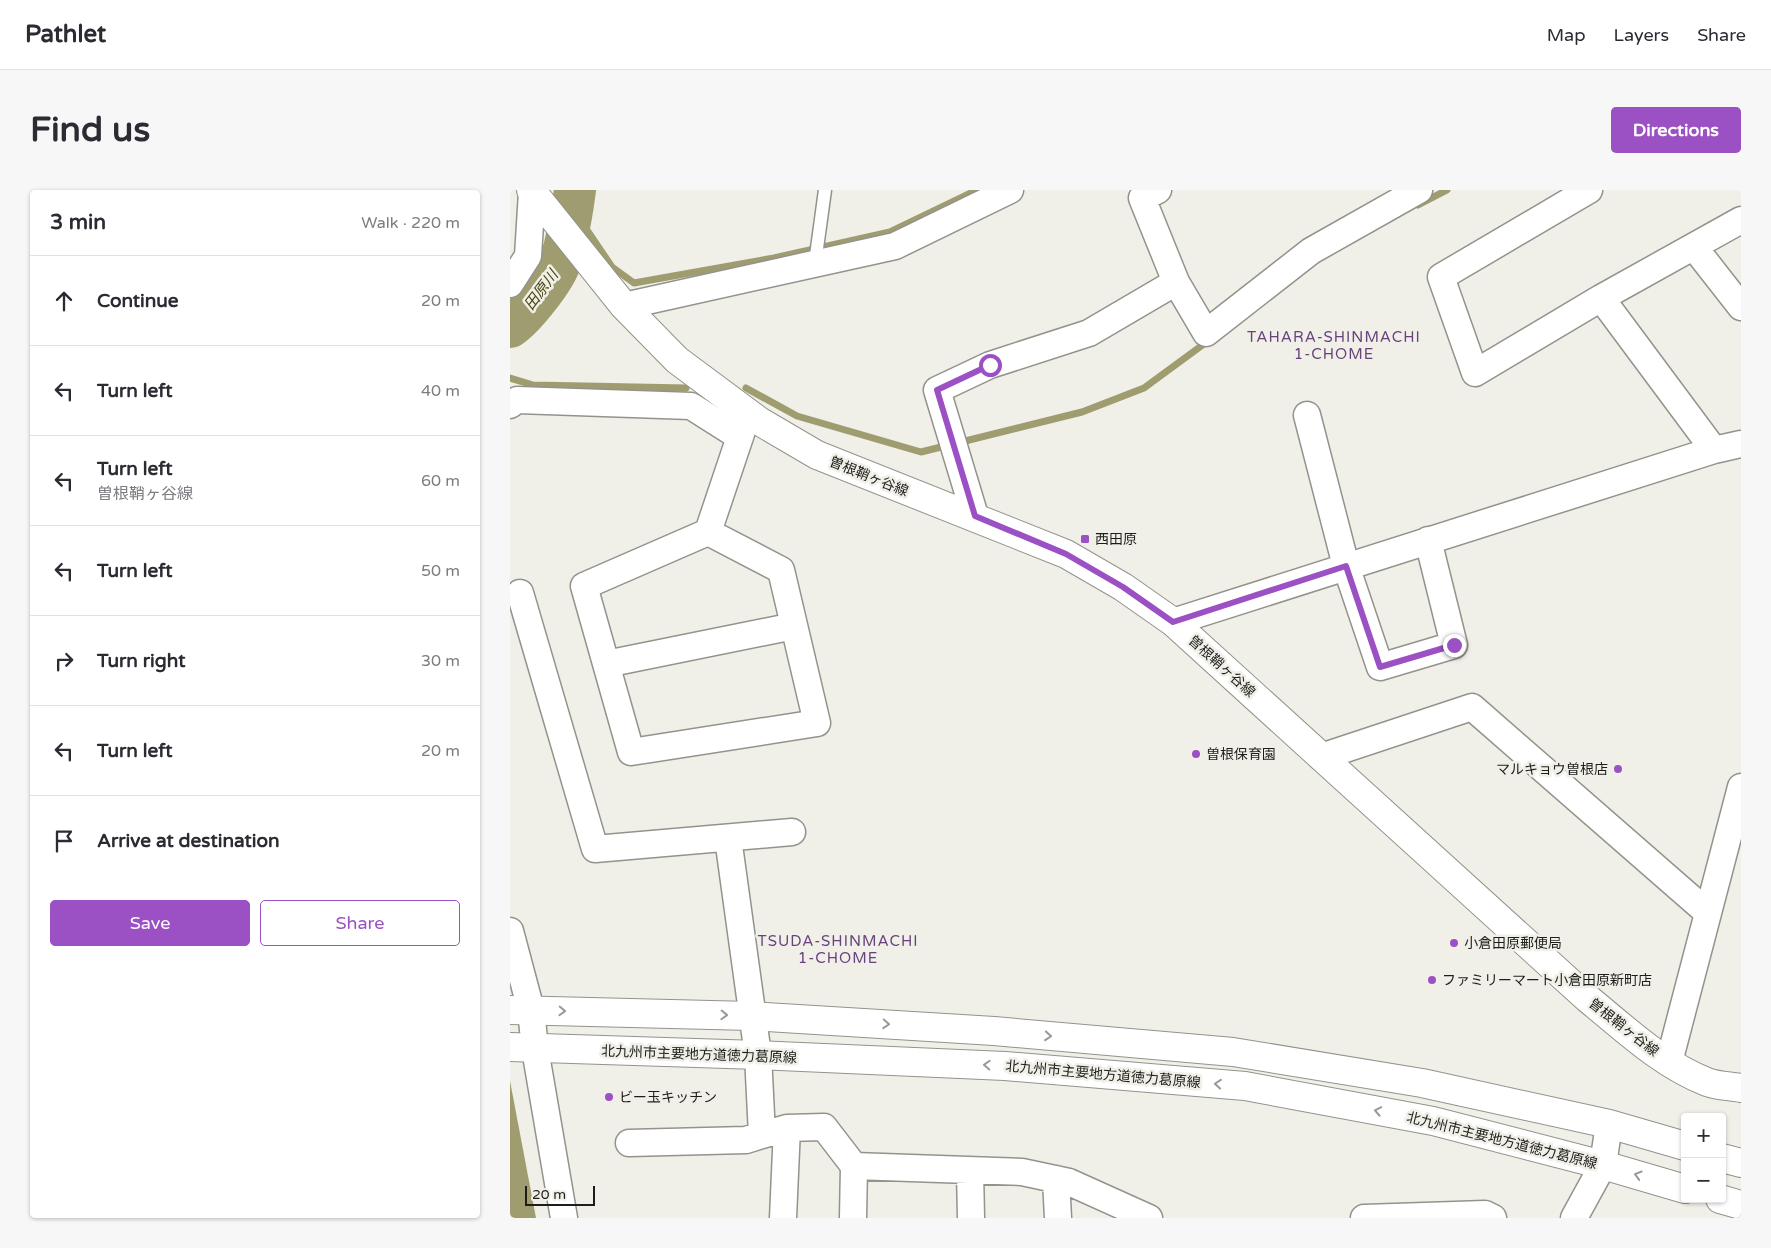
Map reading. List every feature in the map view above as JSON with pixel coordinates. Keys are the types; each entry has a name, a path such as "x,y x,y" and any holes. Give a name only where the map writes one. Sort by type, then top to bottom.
{"main road":[{"name":"曽根鞘ヶ谷線","path":"535,196 624,306 744,425 1066,554 1123,587 1173,622 1587,998 1669,1062 1708,1082 1741,1088"},
{"path":"518,1010 751,1016 994,1031 1233,1052 1422,1083 1609,1124 1681,1145"},
{"name":"北九州市主要地方道徳力葛原線","path":"520,1048 758,1055 1004,1066 1245,1086 1433,1121 1603,1165 1681,1188"},
{"path":"1726,1159 1741,1163"},
{"path":"1726,1201 1741,1205"}],"street":[{"path":"624,306 895,246 1010,190"},
{"path":"1158,190 1142,198 1176,282 1206,333 1311,251 1419,190"},
{"path":"1589,190 1441,278 1475,372 1601,298 1741,220"},
{"path":"510,284 528,256 535,196"},
{"path":"1694,246 1741,307"},
{"path":"975,516 937,390 990,365 1089,333 1176,282"},
{"path":"1601,298 1714,450"},
{"path":"510,405 517,400 691,406 744,425 708,532 584,586 631,752 817,723 781,570 708,532"},
{"path":"1307,415 1346,566 1380,667 1454,645 1428,540"},
{"path":"1173,622 1714,450 1741,444"},
{"path":"520,593 595,849 792,832"},
{"path":"606,664 794,626"},
{"path":"1322,757 1472,707 1708,913"},
{"path":"1669,1062 1741,787"},
{"path":"728,838 751,1016 758,1055 762,1135"},
{"path":"510,931 520,1048 564,1218"},
{"path":"1574,1218 1603,1165 1609,1124"},
{"path":"629,1143 746,1140 787,1128 824,1127 854,1166 853,1218"},
{"path":"783,1218 787,1128"},
{"path":"854,1166 1022,1172 1069,1182 1149,1218"},
{"path":"970,1171 971,1218"},
{"path":"1056,1179 1058,1218"},
{"path":"1364,1218 1485,1214 1493,1218"}],"lane":[{"path":"815,264 825,190"}],"shaded area":[{"path":"510,1081 536,1218 510,1218"}],"waterway":[{"name":"田原川","path":"510,327 531,307 557,270 567,236 575,190"},
{"path":"572,208 612,267 634,283 774,258 890,232 977,190"},
{"path":"1418,205 1447,190"},
{"path":"746,388 797,416 921,452 1082,412 1144,388 1208,341"},
{"path":"510,378 533,385 686,388"}],"place":[{"name":"西田原","path":"1085,539"},
{"name":"曽根保育園","path":"1196,754"},
{"name":"マルキョウ曽根店","path":"1618,769"},
{"name":"小倉田原郵便局","path":"1454,943"},
{"name":"ファミリーマート小倉田原新町店","path":"1432,980"},
{"name":"ビー玉キッチン","path":"609,1097"}],"district":[{"name":"TAHARA-SHINMACHI 1-CHOME","path":"1334,346"},
{"name":"TSUDA-SHINMACHI 1-CHOME","path":"838,950"}],"route":[{"path":"990,365 937,390 975,516 1066,554 1123,587 1173,622 1346,566 1380,667 1454,645"}]}
